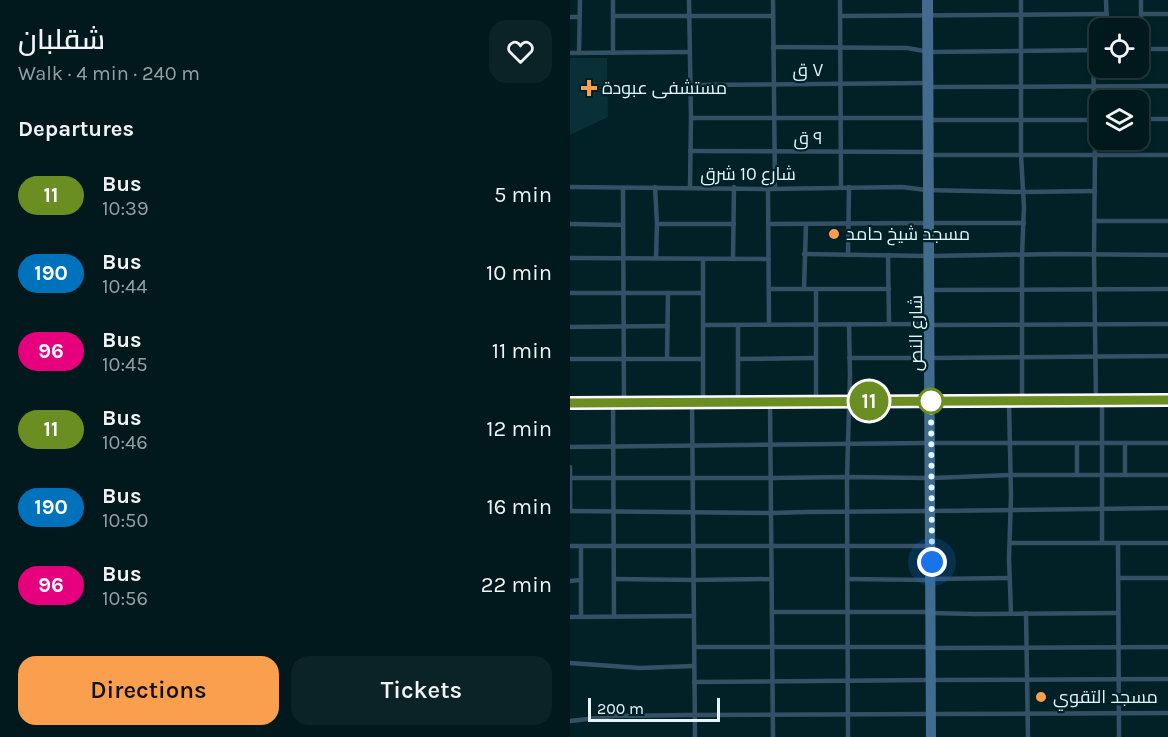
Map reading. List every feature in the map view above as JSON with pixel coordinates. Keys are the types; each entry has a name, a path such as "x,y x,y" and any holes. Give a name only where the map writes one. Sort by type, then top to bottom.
{"main road":[{"name":"شارع النص","path":"928,0 931,737"},
{"name":"شارع النص","path":"928,256 929,324"},
{"path":"570,403 1168,400"},
{"name":"شارع النص","path":"929,511 927,546 930,579"}],"street":[{"path":"579,53 580,0"},
{"path":"613,0 613,53"},
{"path":"689,0 690,187"},
{"path":"773,0 775,188"},
{"path":"840,0 841,187"},
{"path":"1021,0 1021,155 1024,223 1021,290 1022,401"},
{"path":"1106,0 1107,18"},
{"path":"1141,0 1141,18"},
{"path":"840,16 1107,14"},
{"path":"1141,14 1168,14"},
{"path":"613,16 773,16"},
{"path":"570,17 579,17"},
{"path":"773,47 907,48 927,51 1089,50"},
{"path":"1149,49 1168,49"},
{"path":"570,53 689,52"},
{"path":"1094,78 1094,90"},
{"name":"٧ ق","path":"691,85 840,83 1021,87 1168,86"},
{"path":"691,118 1089,120"},
{"path":"1149,119 1168,119"},
{"path":"1095,150 1095,324 1102,443 1102,543"},
{"name":"٩ ق","path":"690,151 1168,155"},
{"name":"شارع 10 شرق","path":"570,187 768,189 902,187 1023,192 1095,191"},
{"path":"655,187 656,258"},
{"path":"848,255 849,187"},
{"path":"623,188 624,403"},
{"path":"734,188 734,259"},
{"path":"768,189 769,324"},
{"path":"1094,221 1168,221"},
{"path":"769,224 1024,223"},
{"path":"570,224 623,225"},
{"path":"657,224 734,224"},
{"path":"804,289 806,224"},
{"path":"804,254 1168,255"},
{"path":"888,255 889,324"},
{"path":"570,258 769,259"},
{"path":"703,259 704,402"},
{"path":"769,289 889,289"},
{"path":"816,289 816,402"},
{"path":"930,290 1168,289"},
{"path":"667,359 668,293"},
{"path":"570,294 703,293"},
{"path":"848,737 849,324"},
{"path":"703,325 1168,324"},
{"path":"738,325 738,402"},
{"path":"570,327 668,326"},
{"path":"849,358 1168,356"},
{"path":"738,359 815,358"},
{"path":"570,359 703,359"},
{"path":"1009,401 1011,613"},
{"path":"692,402 694,737"},
{"path":"770,402 773,737"},
{"path":"613,403 614,616"},
{"path":"1077,443 1077,475"},
{"path":"1125,443 1125,475"},
{"path":"570,447 692,444 1168,443"},
{"path":"570,467 570,511 772,513 1168,508"},
{"path":"570,478 929,478 1010,475 1168,475"},
{"path":"1010,543 1168,543"},
{"path":"1118,543 1119,737"},
{"path":"570,546 927,546"},
{"path":"581,546 581,617"},
{"path":"848,579 1010,578"},
{"path":"1119,578 1168,578"},
{"path":"614,579 772,579"},
{"path":"570,580 580,580"},
{"path":"772,612 1118,613"},
{"path":"1026,613 1028,737"},
{"path":"570,617 694,616"},
{"path":"694,647 1168,647"},
{"path":"570,663 640,668 694,666"},
{"path":"694,682 1168,679"},
{"path":"570,721 614,716 1168,713"}],"shaded area":[{"name":"مستشفى عبودة","path":"570,58 607,58 608,117 570,135"}],"bus line":[{"name":"11","path":"570,403 1168,400"}],"place":[{"name":"مستشفى عبودة","path":"589,88"},
{"name":"مسجد شيخ حامد","path":"834,234"},
{"name":"مسجد التقوي","path":"1041,697"}],"route":[{"path":"931,401 932,562"}]}
